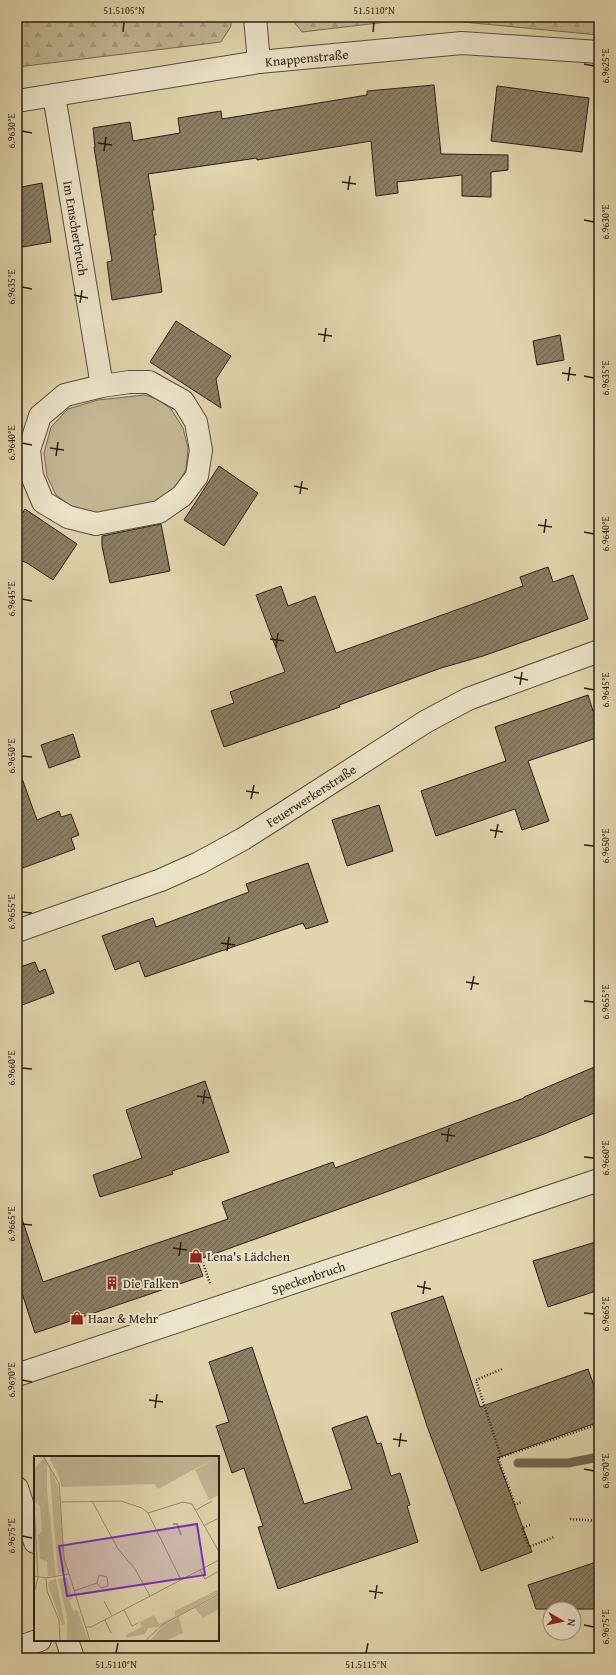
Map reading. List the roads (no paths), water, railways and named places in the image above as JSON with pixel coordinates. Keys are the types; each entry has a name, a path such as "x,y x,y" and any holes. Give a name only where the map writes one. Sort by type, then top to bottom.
{"street":[{"path":"255,17 259,62"},
{"name":"Knappenstraße","path":"17,101 259,62 462,42 599,52"},
{"name":"Im Emscherbruch","path":"54,95 102,386"},
{"path":"129,382 149,382 183,401 196,422 201,450 196,476 182,496 159,512 96,524 68,517 43,502 32,476 30,450 40,416 65,395 102,386 129,382"},
{"name":"Feuerwerkerstraße","path":"17,931 161,880 199,863 243,839 425,722 462,702 599,651"},
{"name":"Speckenbruch","path":"17,1375 599,1180"},
{"path":"17,1488 34,1539"},
{"path":"17,1648 37,1641"},
{"path":"67,1641 73,1658"}],"waterway":[{"path":"518,1463 568,1463 599,1457"}],"place":[{"name":"Lena's Lädchen","path":"196,1256"},
{"name":"Die Falken","path":"112,1283"},
{"name":"Haar & Mehr","path":"77,1318"}]}
